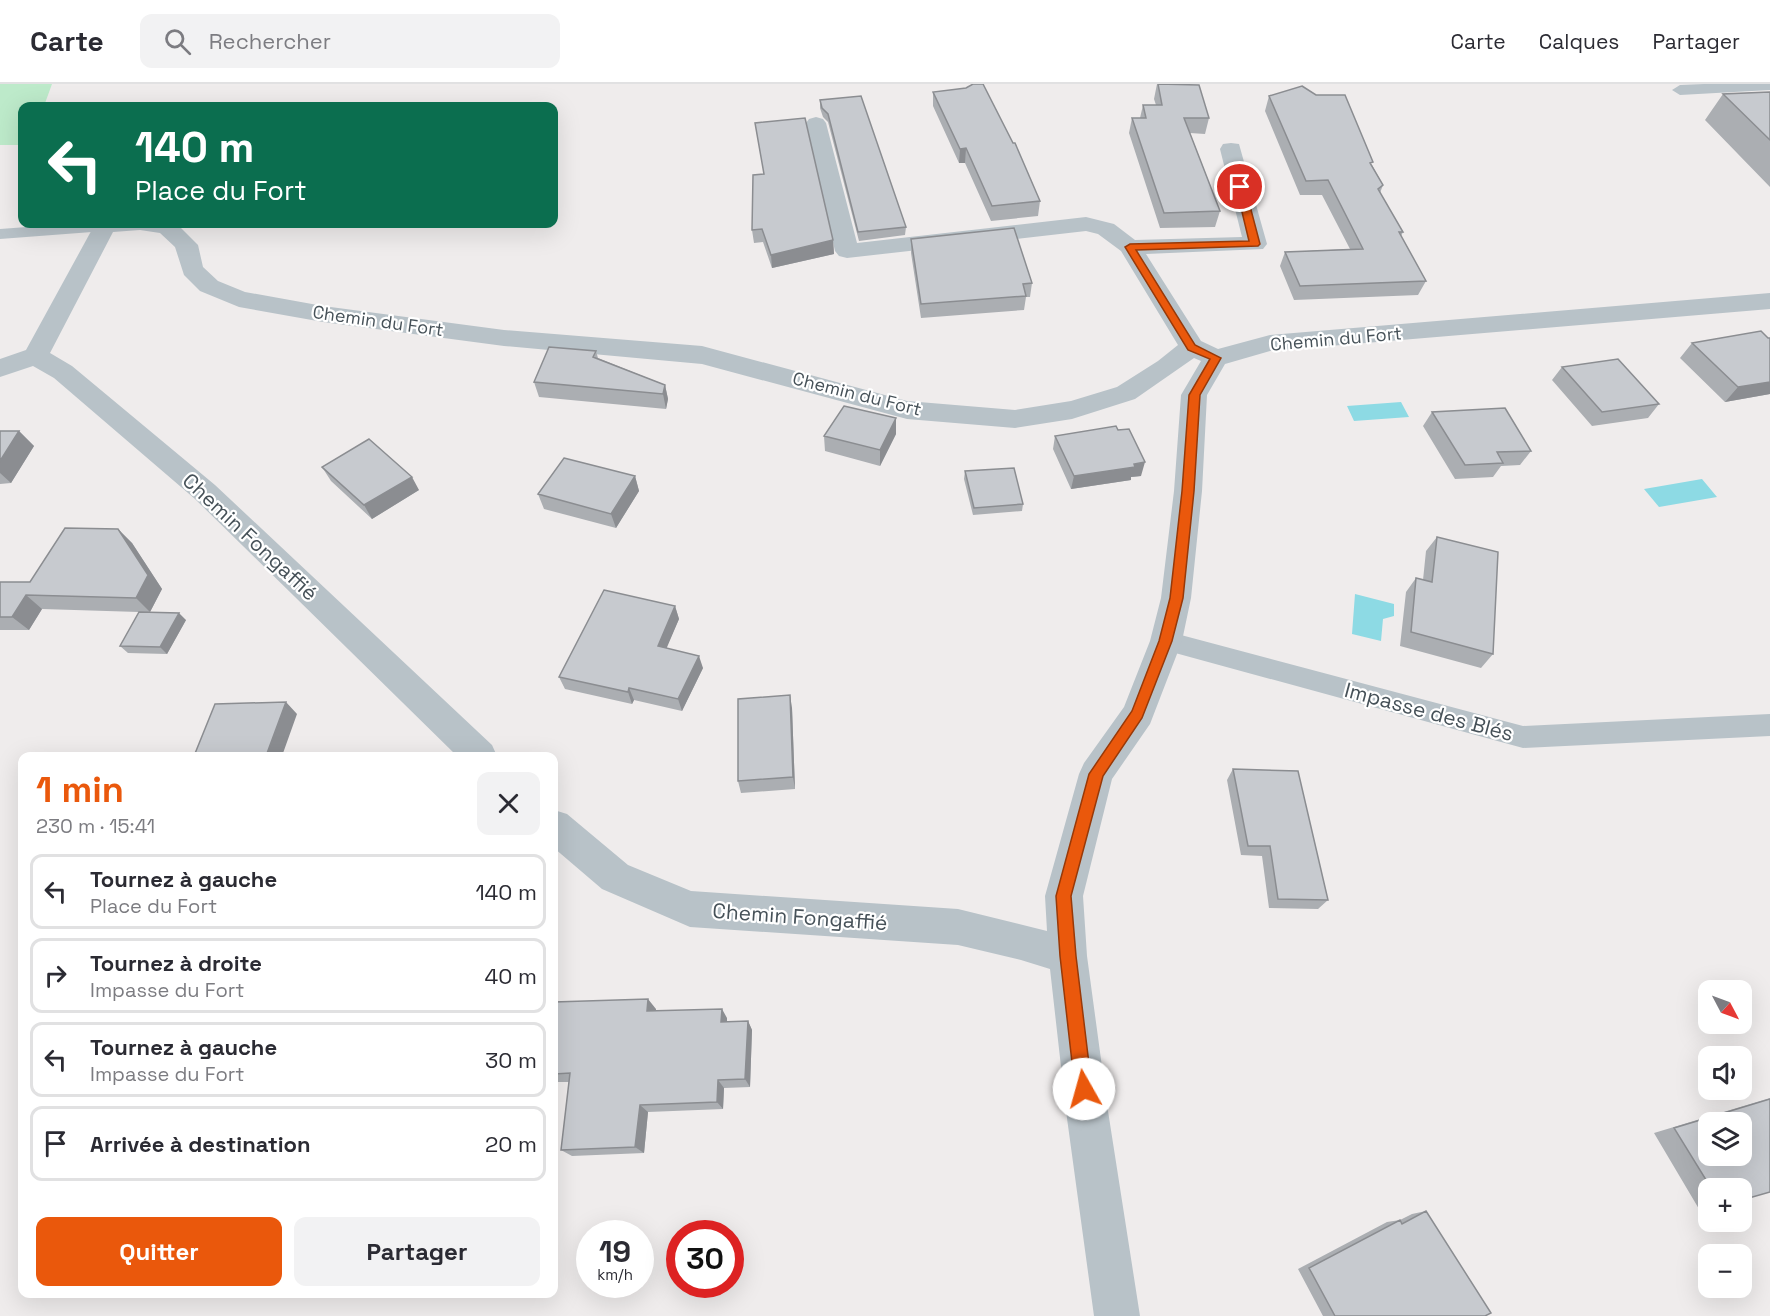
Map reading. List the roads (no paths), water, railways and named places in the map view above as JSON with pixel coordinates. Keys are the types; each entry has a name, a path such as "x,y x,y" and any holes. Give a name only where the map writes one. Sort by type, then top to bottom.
{"street":[{"path":"816,123 847,251 1086,224 1106,229 1130,247 1204,353 1194,395 1188,491 1176,598 1166,641 1138,714 1096,774 1064,896 1068,956 1087,1111 1117,1316"},
{"path":"1130,247 1255,244 1231,149"},
{"path":"0,368 36,356 72,292 104,228"},
{"name":"Chemin du Fort","path":"168,228 186,245 192,270 209,285 239,299 323,314 504,338 702,355 907,410 1015,420 1072,410 1126,393 1167,367 1204,353 1270,343 1770,301"},
{"name":"Chemin Fongaffié","path":"36,356 63,372 205,492 476,752"},
{"name":"Chemin Fongaffié","path":"558,829 615,877 690,909 958,927 1021,941 1068,956"}],"lane":[{"path":"1680,90 1770,85"},
{"name":"Chemin du Fort","path":"0,234 70,228"},
{"name":"Impasse des Blés","path":"1166,641 1523,737 1770,725"}],"water":[{"path":"1401,402 1409,417 1354,421 1347,406"},
{"path":"1702,479 1717,497 1659,507 1644,489"},
{"path":"1355,594 1394,604 1394,616 1383,619 1381,641 1352,634"}]}
